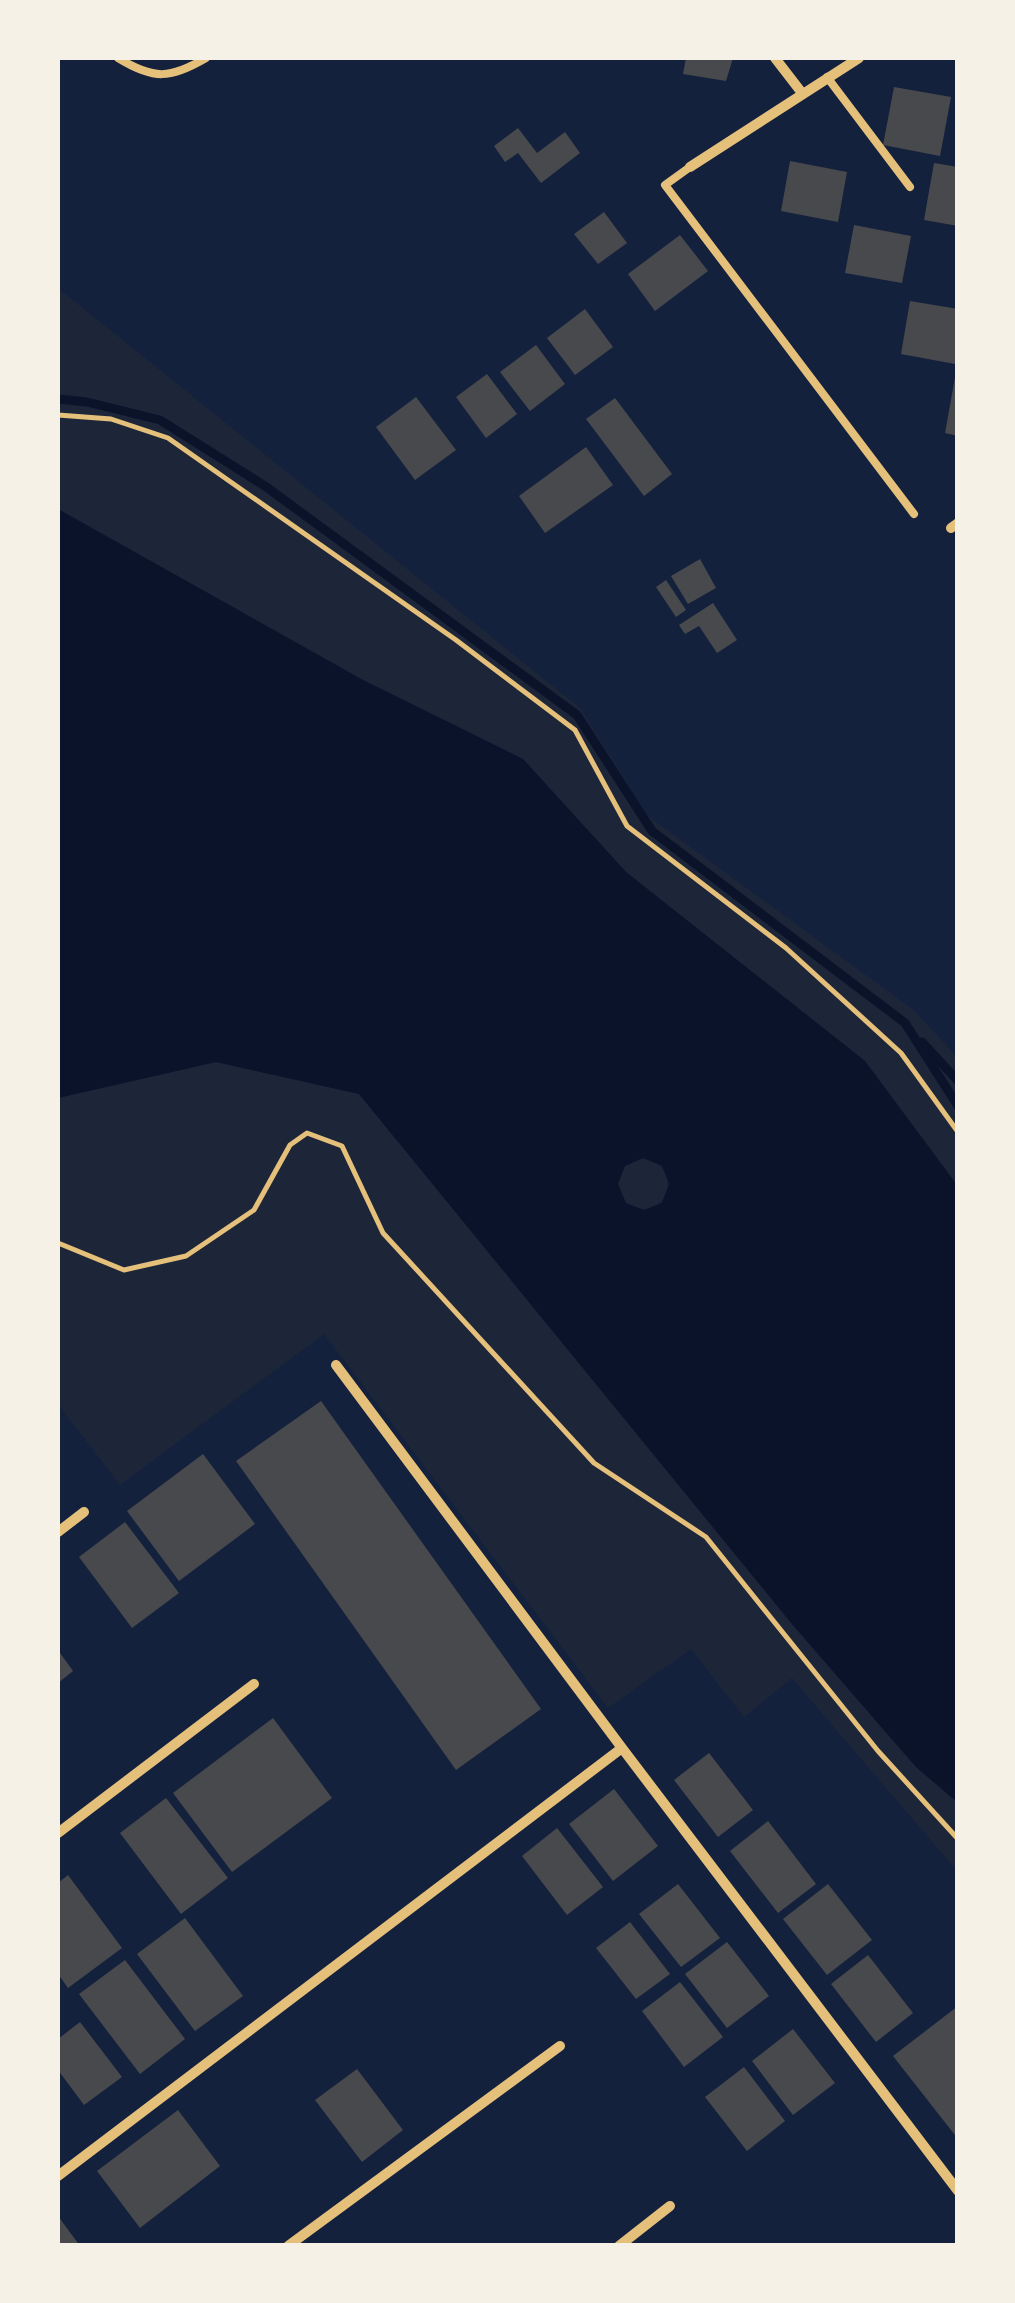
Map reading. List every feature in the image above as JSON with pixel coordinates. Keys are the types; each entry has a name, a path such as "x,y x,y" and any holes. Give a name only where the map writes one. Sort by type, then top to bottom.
{"street":[{"path":"775,58 802,93"},
{"path":"690,167 859,58"},
{"path":"336,1365 958,2191"},
{"path":"58,1532 84,1512"},
{"path":"58,1832 254,1684"},
{"path":"58,2176 622,1748"},
{"path":"288,2246 560,2046"},
{"path":"619,2246 670,2206"}],"lane":[{"path":"118,58 146,75 174,74 206,58"},
{"path":"827,78 910,187"},
{"path":"690,167 664,185 914,514"}],"path":[{"path":"58,415 111,418 168,438 456,640 575,730 627,826 786,948 901,1052 958,1132"},
{"path":"58,1244 124,1270 186,1256 254,1210 290,1145 307,1133 342,1146 383,1234 594,1463 706,1537 878,1752 958,1839"}],"shaded area":[{"path":"58,288 580,708 648,816 915,1011 957,1057 957,1185 865,1061 626,872 523,759 363,680 58,509"},
{"path":"58,509 363,680 523,759 626,872 865,1061 957,1185 957,1802 916,1767 792,1624 359,1094 216,1062 58,1098","holes":["643,1158 662,1166 669,1184 662,1203 644,1210 626,1203 618,1184 625,1166"]},
{"path":"216,1062 359,1094 792,1624 916,1767 957,1802 957,1871 792,1678 744,1717 691,1649 608,1708 324,1334 120,1485 58,1404 58,1098"},
{"path":"633,1160 653,1160 667,1174 667,1194 653,1208 633,1208 619,1194 619,1174"}],"building":[{"path":"686,58 733,58 726,81 683,74"},
{"path":"894,87 951,97 940,156 883,145"},
{"path":"518,128 537,153 565,132 580,153 541,183 518,153 505,162 494,146"},
{"path":"790,161 847,172 838,222 781,211"},
{"path":"934,163 958,167 958,226 924,220"},
{"path":"604,212 627,243 598,264 574,234"},
{"path":"854,225 911,236 902,283 845,273"},
{"path":"680,235 708,271 655,311 628,274"},
{"path":"910,301 958,309 955,364 901,354"},
{"path":"585,309 613,347 575,375 547,338"},
{"path":"536,345 565,384 530,411 500,372"},
{"path":"958,372 958,436 945,433"},
{"path":"487,374 517,414 486,438 456,397"},
{"path":"416,397 456,450 415,480 376,427"},
{"path":"615,398 672,474 644,496 586,419"},
{"path":"586,447 613,485 545,533 519,496"},
{"path":"700,559 716,588 688,604 671,576"},
{"path":"666,580 686,610 676,617 656,587"},
{"path":"713,603 737,640 717,653 699,626 685,634 679,625"},
{"path":"321,1401 541,1709 456,1770 236,1461"},
{"path":"203,1454 255,1524 179,1581 127,1511"},
{"path":"125,1522 179,1593 132,1628 79,1557"},
{"path":"58,1650 73,1671 58,1683"},
{"path":"273,1718 332,1798 232,1872 173,1793"},
{"path":"709,1753 753,1810 718,1837 674,1780"},
{"path":"614,1789 658,1846 613,1881 569,1824"},
{"path":"166,1798 228,1878 181,1914 120,1833"},
{"path":"768,1821 816,1884 778,1913 730,1851"},
{"path":"557,1828 603,1887 567,1915 522,1856"},
{"path":"68,1875 122,1948 68,1988 58,1974 58,1883"},
{"path":"678,1884 720,1938 681,1967 639,1914"},
{"path":"828,1884 872,1940 827,1975 783,1919"},
{"path":"185,1918 243,1996 195,2031 137,1954"},
{"path":"630,1922 670,1974 636,1999 596,1948"},
{"path":"727,1942 769,1996 727,2028 685,1974"},
{"path":"868,1955 913,2013 876,2042 831,1984"},
{"path":"125,1960 185,2039 140,2074 79,1994"},
{"path":"680,1982 723,2037 684,2067 642,2011"},
{"path":"958,2006 958,2139 893,2056"},
{"path":"80,2022 122,2077 84,2105 58,2070 58,2039"},
{"path":"793,2029 835,2083 793,2115 752,2061"},
{"path":"744,2067 785,2121 747,2151 705,2097"},
{"path":"357,2069 403,2130 362,2162 315,2100"},
{"path":"178,2110 220,2166 140,2228 97,2171"},
{"path":"58,2216 80,2246 58,2246"}],"waterway":[{"path":"58,399 160,420 265,486 577,715 652,831 905,1023 958,1106"},
{"path":"922,1042 958,1081"}]}
